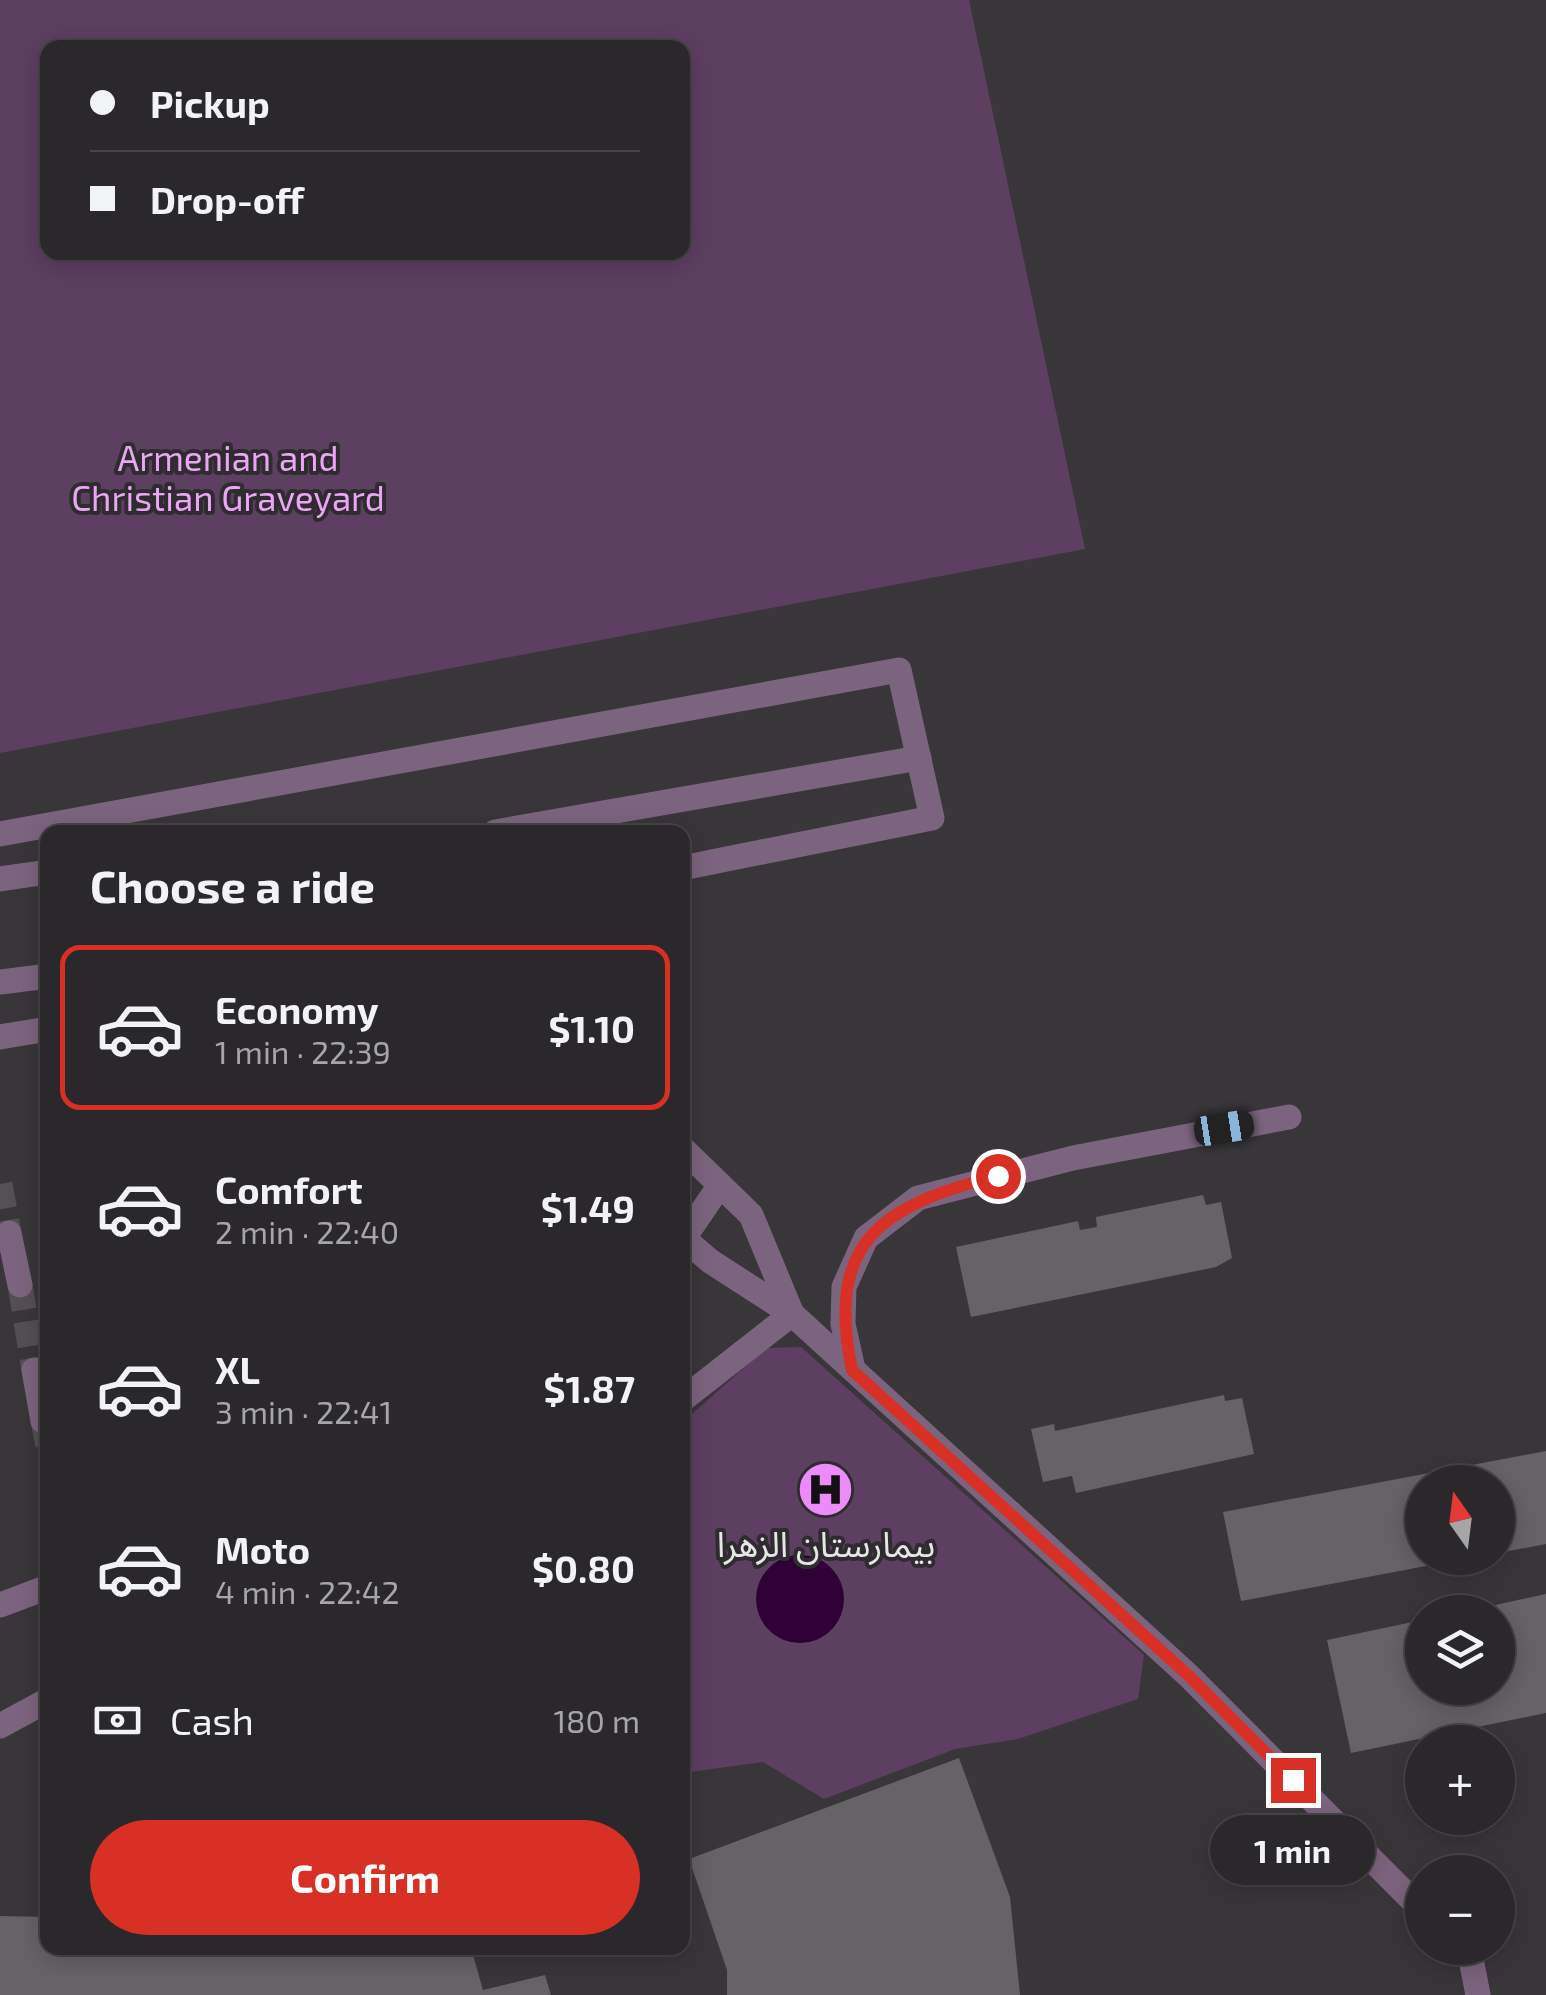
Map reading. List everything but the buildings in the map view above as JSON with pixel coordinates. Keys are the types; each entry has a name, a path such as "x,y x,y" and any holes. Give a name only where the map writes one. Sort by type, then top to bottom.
{"lane":[{"path":"49,825 899,670 932,818 690,866"},
{"path":"535,825 919,758"},
{"path":"0,834 40,827"},
{"path":"0,879 40,873"},
{"path":"0,982 40,977"},
{"path":"0,1037 40,1030"},
{"path":"852,1370 842,1324 844,1287 866,1238 918,1198 1073,1158 1290,1118"},
{"path":"690,1156 751,1215 792,1314"},
{"path":"690,1227 720,1185"},
{"path":"10,1234 20,1285"},
{"path":"690,1243 710,1261 792,1314 1189,1676 1405,1893"},
{"path":"690,1394 792,1314"},
{"path":"34,1370 40,1404"},
{"path":"0,1605 40,1590"},
{"path":"0,1726 40,1704"},
{"path":"1472,1965 1478,1995"}],"green space":[{"name":"Armenian and Christian Graveyard","path":"0,0 969,0 1085,549 0,753"},
{"path":"801,1347 1144,1655 1138,1699 1018,1739 955,1749 824,1799 763,1762 690,1772 690,1416 766,1348"}],"shaded area":[{"path":"800,1555 831,1568 844,1599 831,1630 800,1643 769,1630 756,1599 769,1568"}],"tunnel":[{"path":"0,1184 9,1233"},
{"path":"20,1285 34,1370"}],"place":[{"name":"بیمارستان الزهرا","path":"826,1489"}],"route":[{"path":"998,1176 918,1198 866,1238 844,1287 842,1324 852,1370 1189,1676 1293,1780"}]}
